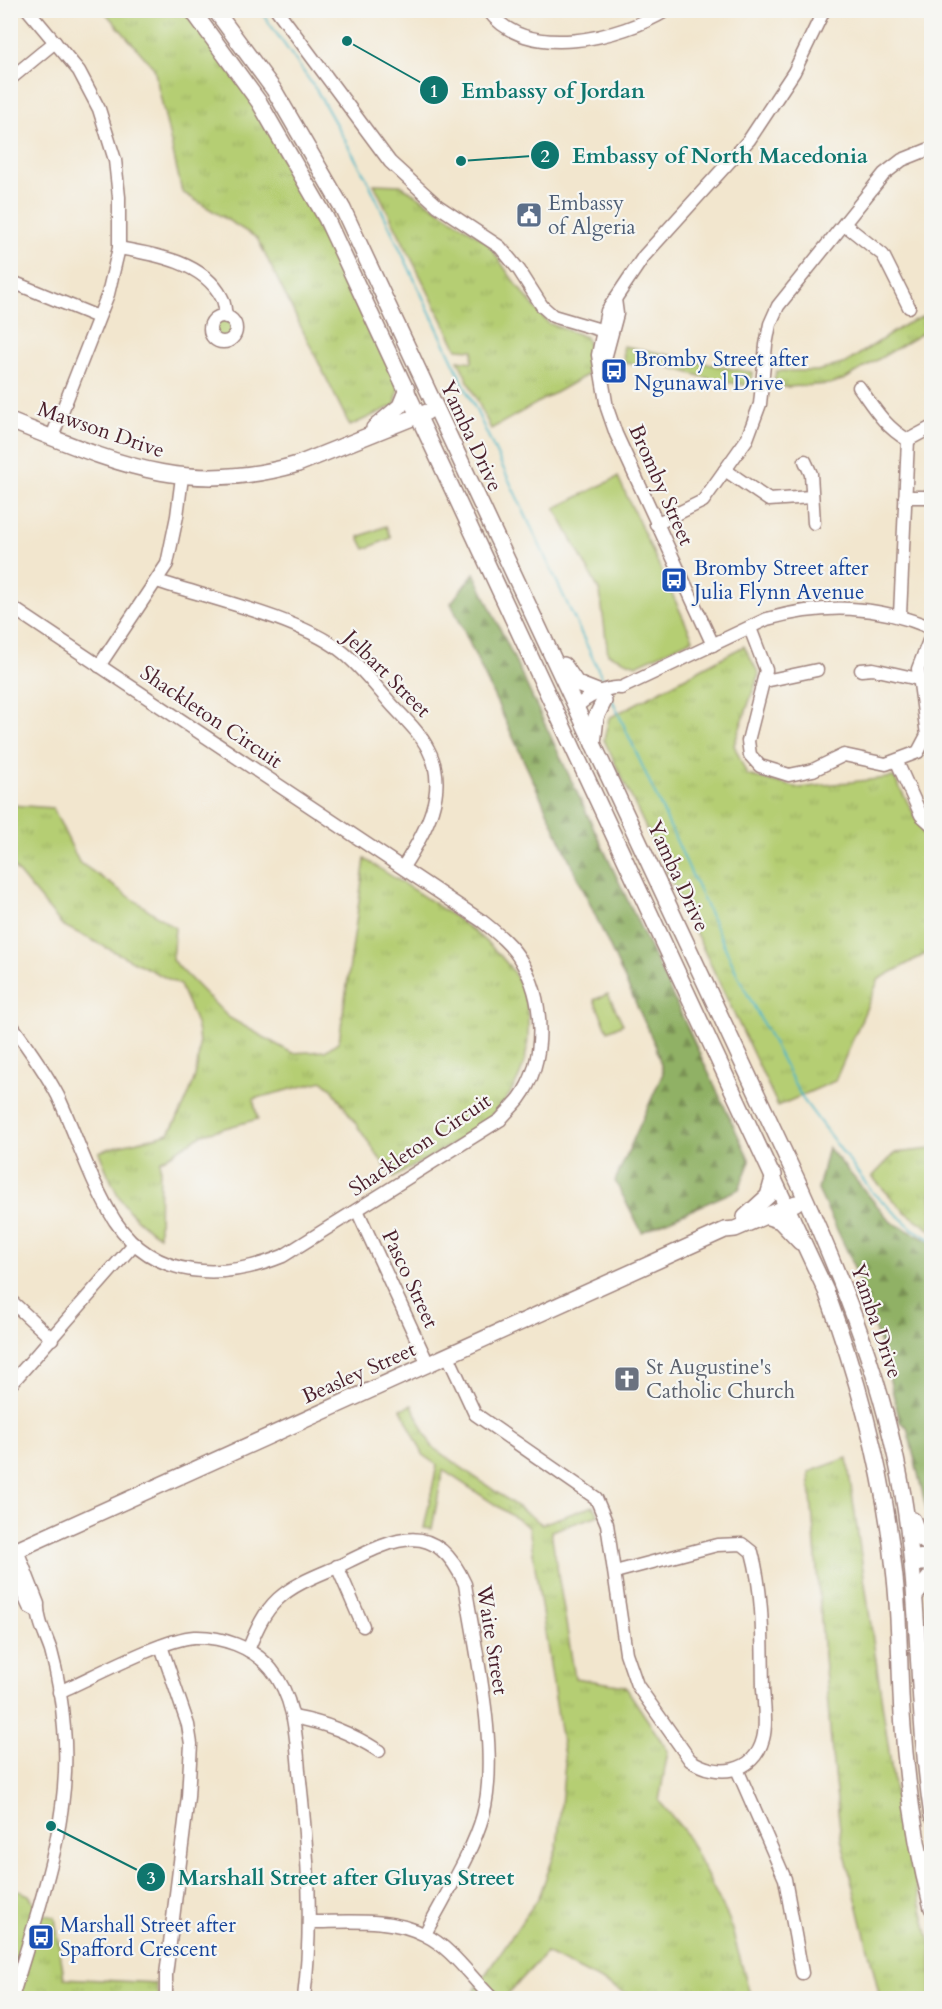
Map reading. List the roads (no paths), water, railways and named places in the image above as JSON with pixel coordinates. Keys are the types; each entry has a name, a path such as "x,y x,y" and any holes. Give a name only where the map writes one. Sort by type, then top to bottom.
{"main road":[{"name":"Yamba Drive","path":"192,10 239,72 294,158 326,218 813,1259 859,1389 885,1502 894,1563 907,1765 916,1831 932,1908"},
{"name":"Yamba Drive","path":"215,10 274,90 315,157 361,248 804,1195 843,1284 890,1431 903,1496 915,1596 922,1742 932,1816"},
{"path":"374,428 400,406 407,389"},
{"path":"418,412 433,405"},
{"name":"Mawson Drive","path":"10,421 107,458 182,477 222,478 278,470 400,425 418,412"},
{"name":"Mawson Drive","path":"352,441 374,428 418,412"},
{"path":"400,425 418,435 432,458 444,469"},
{"path":"548,647 578,684 602,697 596,717 593,744"},
{"path":"553,701 576,710 571,724 582,749 587,775"},
{"path":"745,1217 768,1196 774,1182 774,1174"},
{"path":"787,1203 804,1195"},
{"name":"Beasley Street","path":"725,1230 735,1230 787,1203"},
{"name":"Beasley Street","path":"14,1552 725,1230 732,1223 745,1217 787,1203"},
{"path":"765,1216 780,1221 813,1259"},
{"path":"903,1496 911,1511 915,1530 932,1547"},
{"path":"894,1563 912,1561"},
{"path":"915,1596 923,1581 932,1574"}],"street":[{"path":"28,10 79,71 107,132 115,160 119,197 119,248 108,294 52,437"},
{"path":"277,10 390,162 438,206 500,247 519,270 542,306 553,316 606,331"},
{"path":"488,10 509,30 542,41 612,35 643,25 668,10"},
{"name":"Bromby Street","path":"713,645 615,434 607,408 602,372 606,311 644,256 749,140 794,72 824,10"},
{"path":"10,79 55,42"},
{"path":"656,524 703,501 747,439 760,404 770,324 778,306 884,174 902,160 932,148"},
{"path":"844,224 883,255 909,307"},
{"path":"119,248 152,254 195,271 222,298 226,316"},
{"path":"10,281 98,317"},
{"path":"859,387 886,424 908,440"},
{"path":"908,440 932,427"},
{"path":"900,615 908,440"},
{"path":"805,461 812,474 811,497 814,523"},
{"path":"724,470 769,500 811,497"},
{"path":"99,666 157,581 171,550 182,477"},
{"path":"904,496 932,497"},
{"name":"Jelbart Street","path":"157,581 278,620 323,638 342,651 420,736 436,766 436,798 419,843 403,867"},
{"name":"Shackleton Circuit","path":"10,606 482,921 506,941 521,961 532,985 539,1012 539,1039 532,1072 524,1089 500,1120 283,1256 258,1266 205,1273 181,1269 134,1244 108,1209 56,1093 10,1023"},
{"path":"576,710 602,697 617,694 621,688 750,628 791,613 816,610 871,610 900,615 932,628"},
{"path":"750,628 764,660 765,681 748,741 750,755 760,766 789,774 801,774 844,756 886,764 897,762 918,752 927,735 918,669 932,633"},
{"path":"861,670 873,669 918,679"},
{"path":"765,681 817,670"},
{"path":"897,762 921,815 932,825"},
{"name":"Pasco Street","path":"357,1210 428,1364"},
{"path":"10,1385 134,1244"},
{"path":"10,1300 52,1339"},
{"path":"447,1356 475,1414 596,1498 607,1524 626,1653 637,1685 690,1760 702,1769 714,1772 738,1769 757,1754 765,1732 761,1624 752,1552 742,1544 717,1545 615,1572"},
{"name":"Waite Street","path":"248,1650 260,1623 279,1598 292,1588 337,1566 388,1542 420,1540 435,1544 447,1553 465,1584 489,1743 487,1794 475,1834 425,1934"},
{"path":"12,1998 57,1834 62,1803 64,1730 51,1652 38,1612 38,1604 14,1552"},
{"path":"912,1561 932,1555"},
{"path":"912,1561 932,1564"},
{"path":"10,1565 29,1607 38,1612"},
{"path":"337,1566 363,1626"},
{"path":"59,1692 180,1639 224,1640 248,1650 271,1668 283,1686 293,1717 309,1866 311,1922 304,1998"},
{"path":"161,1646 188,1725 191,1744 188,1797 166,1975 166,1998"},
{"path":"293,1717 323,1723 350,1733 379,1750"},
{"path":"738,1769 784,1879 802,1973"},
{"path":"311,1922 388,1924 425,1934 449,1953 492,1998"}],"waterway":[{"path":"260,10 317,91 368,181 606,686"},
{"path":"609,693 739,978 802,1098 873,1193 913,1229 932,1240"}],"place":[{"name":"Embassy of Jordan","path":"347,41"},
{"name":"Embassy of North Macedonia","path":"461,161"},
{"name":"Embassy of Algeria","path":"529,215"},
{"name":"Bromby Street after Ngunawal Drive","path":"614,371"},
{"name":"Bromby Street after Julia Flynn Avenue","path":"674,580"},
{"name":"St Augustine's Catholic Church","path":"627,1379"},
{"name":"Marshall Street after Gluyas Street","path":"51,1826"},
{"name":"Marshall Street after Spafford Crescent","path":"41,1937"}]}
